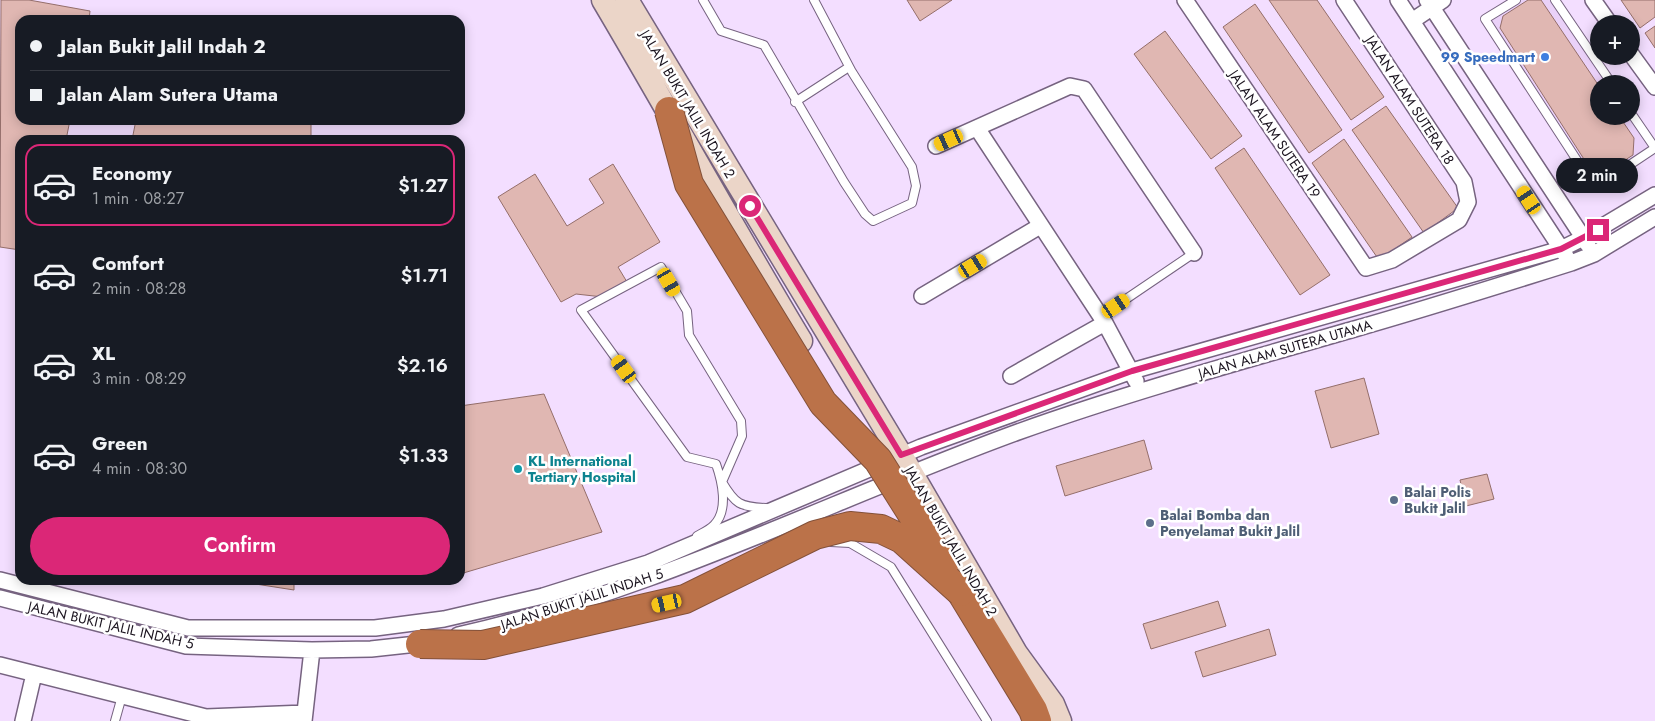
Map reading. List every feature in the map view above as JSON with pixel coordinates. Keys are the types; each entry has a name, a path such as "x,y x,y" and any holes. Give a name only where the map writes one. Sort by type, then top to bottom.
{"highway":[{"path":"669,110 689,184 823,403 878,460 1033,710 1037,721"},
{"path":"420,644 483,645 685,599 815,535 850,526 880,529 902,539 961,592"}],"street":[{"name":"JALAN BUKIT JALIL INDAH 2","path":"603,0 669,110 723,211 881,475 1023,721"},
{"name":"JALAN BUKIT JALIL INDAH 2","path":"627,0 906,464 1016,653 1053,704 1060,721"},
{"name":"JALAN ALAM SUTERA 19","path":"1185,0 1366,268 1392,260 1459,220 1468,202"},
{"name":"JALAN ALAM SUTERA 18","path":"1344,0 1464,182 1468,202"},
{"path":"1398,0 1571,264"},
{"path":"1593,0 1604,15"},
{"path":"1412,21 1434,3 1594,254"},
{"path":"1639,65 1655,88"},
{"path":"936,146 1070,86 1084,89 1194,253"},
{"path":"976,128 1103,320 1132,371 1140,391"},
{"name":"JALAN ALAM SUTERA UTAMA","path":"906,464 1083,389 1132,371 1561,249 1655,195"},
{"name":"JALAN ALAM SUTERA UTAMA","path":"906,464 1021,431 1140,391 1571,264 1594,254 1655,217"},
{"path":"922,296 1040,226"},
{"path":"1012,376 1103,320"},
{"path":"1083,389 1088,410"},
{"path":"881,475 906,464"},
{"name":"JALAN BUKIT JALIL INDAH 5","path":"20,585 188,628 375,628 444,619 543,596 648,563 775,509 881,475"},
{"name":"JALAN BUKIT JALIL INDAH 5","path":"0,598 186,646 312,650 371,649 420,644 522,621 672,570 881,475"},
{"name":"JALAN BUKIT JALIL INDAH 5","path":"0,580 15,584"},
{"path":"0,665 206,719 304,717 312,650"},
{"path":"23,721 34,674"}],"lane":[{"path":"703,0 721,31 764,45 795,102 865,214 873,221 902,210 912,203 916,186 912,167 849,67 814,0"},
{"path":"1516,0 1485,19 1595,188 1655,148 1639,125"},
{"path":"1555,0 1606,75"},
{"path":"795,102 849,67"},
{"path":"1103,320 1194,253"},
{"path":"668,554 715,525 722,506 722,482 742,436 741,421 689,335 687,311 660,267 581,310 687,458 716,464 722,482 733,501 750,508 775,509"},
{"path":"699,598 820,542 850,543 891,567 987,721"},
{"path":"116,721 122,696"}],"shaded area":[{"path":"1522,0 1552,0 1590,57 1590,65 1595,65 1602,75 1590,75 1590,125 1636,125 1651,148 1597,183 1490,20"}],"building":[{"path":"1,0 29,0 90,11 90,15 15,15 15,125 69,125 67,135 15,135 15,249 0,247"},
{"path":"907,0 952,0 920,21"},
{"path":"1269,0 1317,0 1384,97 1351,120"},
{"path":"1528,0 1541,0 1592,75 1590,75 1590,125 1625,125 1634,138 1633,155 1605,173 1589,167 1500,28 1503,16"},
{"path":"1621,0 1655,0 1655,17 1640,28 1640,15 1631,15"},
{"path":"1255,4 1342,130 1309,153 1223,27"},
{"path":"1655,26 1655,48 1645,33"},
{"path":"1165,31 1242,136 1211,159 1134,54"},
{"path":"1386,106 1458,208 1424,233 1352,130"},
{"path":"135,125 311,125 311,135 133,135"},
{"path":"1344,139 1412,237 1379,260 1312,163"},
{"path":"1244,148 1330,275 1300,295 1215,168"},
{"path":"613,164 660,242 618,267 627,282 603,297 576,294 561,302 498,197 535,174 567,226 604,203 589,179"},
{"path":"1364,378 1379,434 1331,448 1315,391"},
{"name":"KL International Tertiary Hospital","path":"544,394 602,532 465,573 465,405"},
{"path":"1144,440 1152,469 1065,496 1056,466"},
{"path":"1487,474 1494,499 1466,506 1460,480"},
{"path":"262,585 294,585 294,590"},
{"path":"1218,601 1226,626 1151,649 1143,624"},
{"path":"1269,629 1276,655 1203,677 1195,652"}],"place":[{"name":"99 Speedmart","path":"1545,57"},
{"name":"KL International Tertiary Hospital","path":"518,469"},
{"name":"Balai Polis Bukit Jalil","path":"1394,500"},
{"name":"Balai Bomba dan Penyelamat Bukit Jalil","path":"1150,523"}],"route":[{"path":"750,206 901,455 946,437 1132,371 1202,353 1561,249 1598,230"}]}
